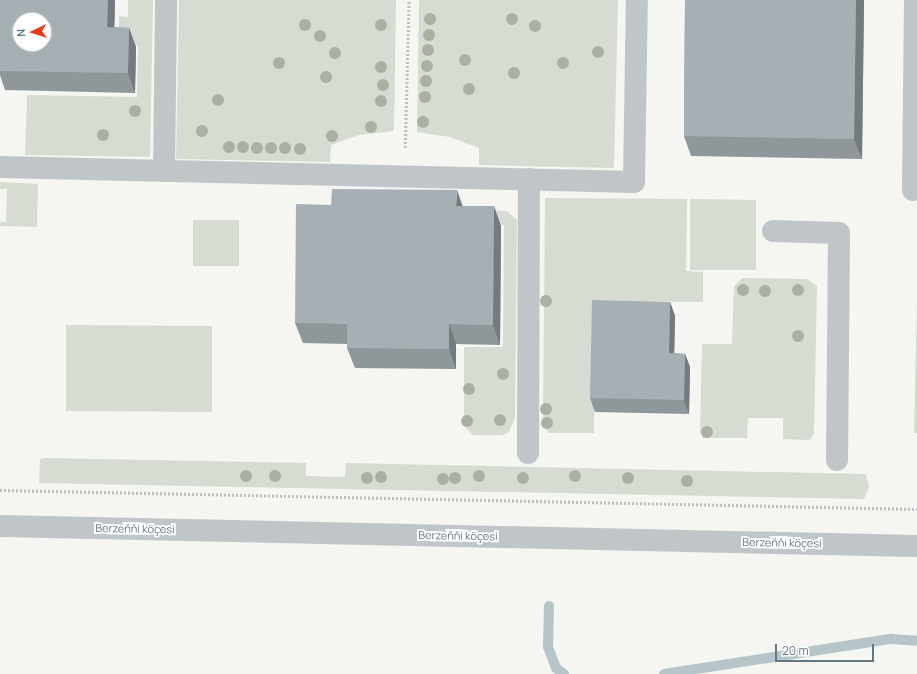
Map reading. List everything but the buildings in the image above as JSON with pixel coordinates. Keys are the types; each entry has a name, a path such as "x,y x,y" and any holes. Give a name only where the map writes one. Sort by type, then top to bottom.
{"street":[{"path":"164,171 166,0"},
{"path":"0,167 634,182 637,0"},
{"path":"913,190 915,0"},
{"path":"528,453 529,179"},
{"path":"773,231 839,233 837,460"},
{"name":"Berzeňňi köçesi","path":"0,526 917,546"}],"path":[{"path":"404,176 409,0"},
{"path":"0,490 917,509"}],"shaded area":[{"path":"128,0 153,0 150,157 25,155 27,95 137,97 138,45 119,44 119,16 128,17"},
{"path":"179,0 396,0 394,131 359,135 331,145 330,162 176,159"},
{"path":"419,0 618,0 614,168 479,165 479,148 450,137 417,132"},
{"path":"0,182 38,184 37,227 0,226 0,222 6,222 7,189 0,189"},
{"path":"545,198 687,199 686,271 703,272 703,302 595,301 594,433 549,433 543,425"},
{"path":"690,199 756,200 756,270 690,270"},
{"path":"465,210 507,211 517,220 515,418 509,432 502,435 473,435 464,426 464,347 503,347 504,225 465,224"},
{"path":"193,220 239,220 239,266 193,266"},
{"path":"742,278 807,279 817,286 814,434 810,440 783,439 783,418 748,418 747,438 703,438 700,433 702,344 732,344 734,286"},
{"path":"917,299 917,433 914,433"},
{"path":"66,325 212,326 212,412 66,411"},
{"path":"40,459 306,463 306,476 345,477 346,463 866,474 869,487 864,499 39,483"}],"waterway":[{"path":"549,606 548,647 556,668 564,674"},
{"path":"664,674 891,639 917,641"}]}
